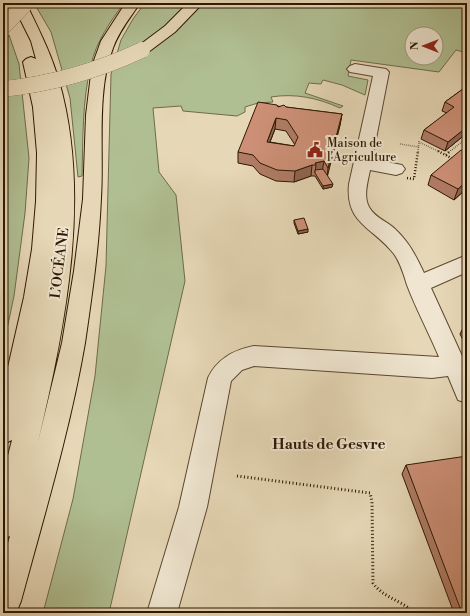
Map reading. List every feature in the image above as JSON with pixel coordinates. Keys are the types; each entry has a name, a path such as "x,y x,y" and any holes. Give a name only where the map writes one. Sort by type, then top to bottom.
{"highway":[{"name":"L’OCÉANE","path":"3,433 24,350 38,281 45,210 44,134 35,77 21,35 5,3"},
{"name":"L’OCÉANE","path":"3,524 42,373 60,269 65,211 65,181 60,114 42,48 19,3"},
{"path":"3,27 26,3"},
{"path":"3,607 6,601 54,432 72,344 85,271 93,187 96,97 100,64 118,24 133,3"},
{"path":"3,90 71,78 115,63 142,50 170,30 196,3"}],"street":[{"path":"356,69 381,72 357,195 360,209 371,222 387,233 404,252 467,393"},
{"path":"363,163 401,173"},
{"path":"418,285 467,263"},
{"path":"162,613 193,507 220,378 231,364 245,357 254,356 432,368 454,366"}],"path":[{"path":"446,155 467,138"},
{"path":"401,173 414,179 419,142 454,159 459,159"},
{"path":"400,144 419,146"},
{"path":"237,476 370,493 372,501 373,582 379,592 400,600 414,613"}],"green space":[{"path":"34,3 124,3 100,40 91,65 84,106 82,176 78,177 70,98 51,32"},
{"path":"145,3 467,3 467,53 456,50 444,66 444,26 404,26 404,66 444,66 439,72 351,60 348,76 368,80 365,95 342,85 323,80 321,84 309,83 305,93 343,106 340,108 306,97 280,96 271,97 273,102 258,103 245,107 245,112 237,116 183,111 181,106 153,108 159,172 176,195 185,281 109,613 43,613 73,499 95,376 106,266 111,74 121,40 133,19"},
{"path":"9,35 19,64 29,158 25,213 14,296 3,348 3,44"}],"building":[{"path":"467,86 467,127 448,142 424,130 454,107 445,102"},
{"name":"Maison de l'Agriculture","path":"258,102 277,105 278,107 284,105 286,107 342,114 328,168 324,161 295,171 277,170 260,163 253,155 238,152","holes":["276,118 287,120 298,137 294,146 267,142"]},
{"path":"461,150 467,153 467,181 458,189 431,175"},
{"path":"323,169 333,184 323,186 315,173 315,170"},
{"path":"304,218 308,229 298,231 294,220"},
{"path":"467,327 467,337 463,328"},
{"path":"467,456 467,613 462,613 406,465"}],"place":[{"name":"Maison de l'Agriculture","path":"315,150"}],"district":[{"name":"Hauts de Gesvre","path":"329,444"}]}
